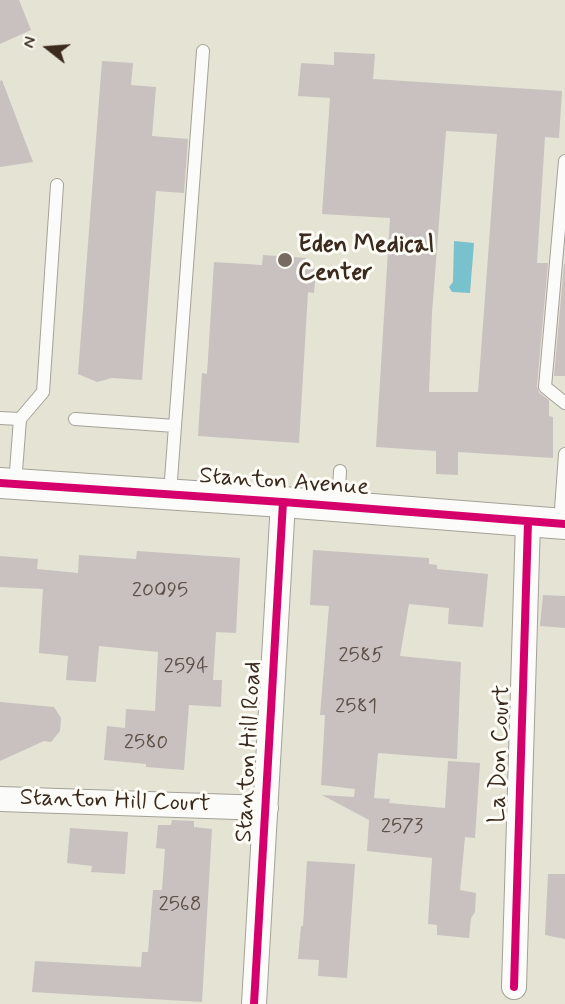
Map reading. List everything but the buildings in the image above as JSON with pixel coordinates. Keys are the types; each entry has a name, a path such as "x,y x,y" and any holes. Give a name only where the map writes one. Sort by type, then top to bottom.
{"street":[{"name":"Stanton Avenue","path":"8,484 283,502 562,524"},
{"name":"Stanton Hill Road","path":"254,1004 283,502"},
{"name":"La Don Court","path":"514,987 528,522"},
{"name":"Stanton Hill Court","path":"0,799 266,808"}],"lane":[{"path":"170,494 204,51"},
{"path":"565,160 545,387 565,403"},
{"path":"8,484 20,419 43,392 57,185"},
{"path":"0,418 20,419"},
{"path":"75,419 175,426"},
{"path":"562,524 565,454"},
{"path":"338,506 340,471"}],"water":[{"path":"454,241 474,243 470,293 452,292 449,287 453,282"}],"cycle path":[{"path":"0,483 565,524"},
{"path":"254,1004 283,502"},
{"path":"514,987 528,522"}],"place":[{"name":"Eden Medical Center","path":"285,260"}]}
